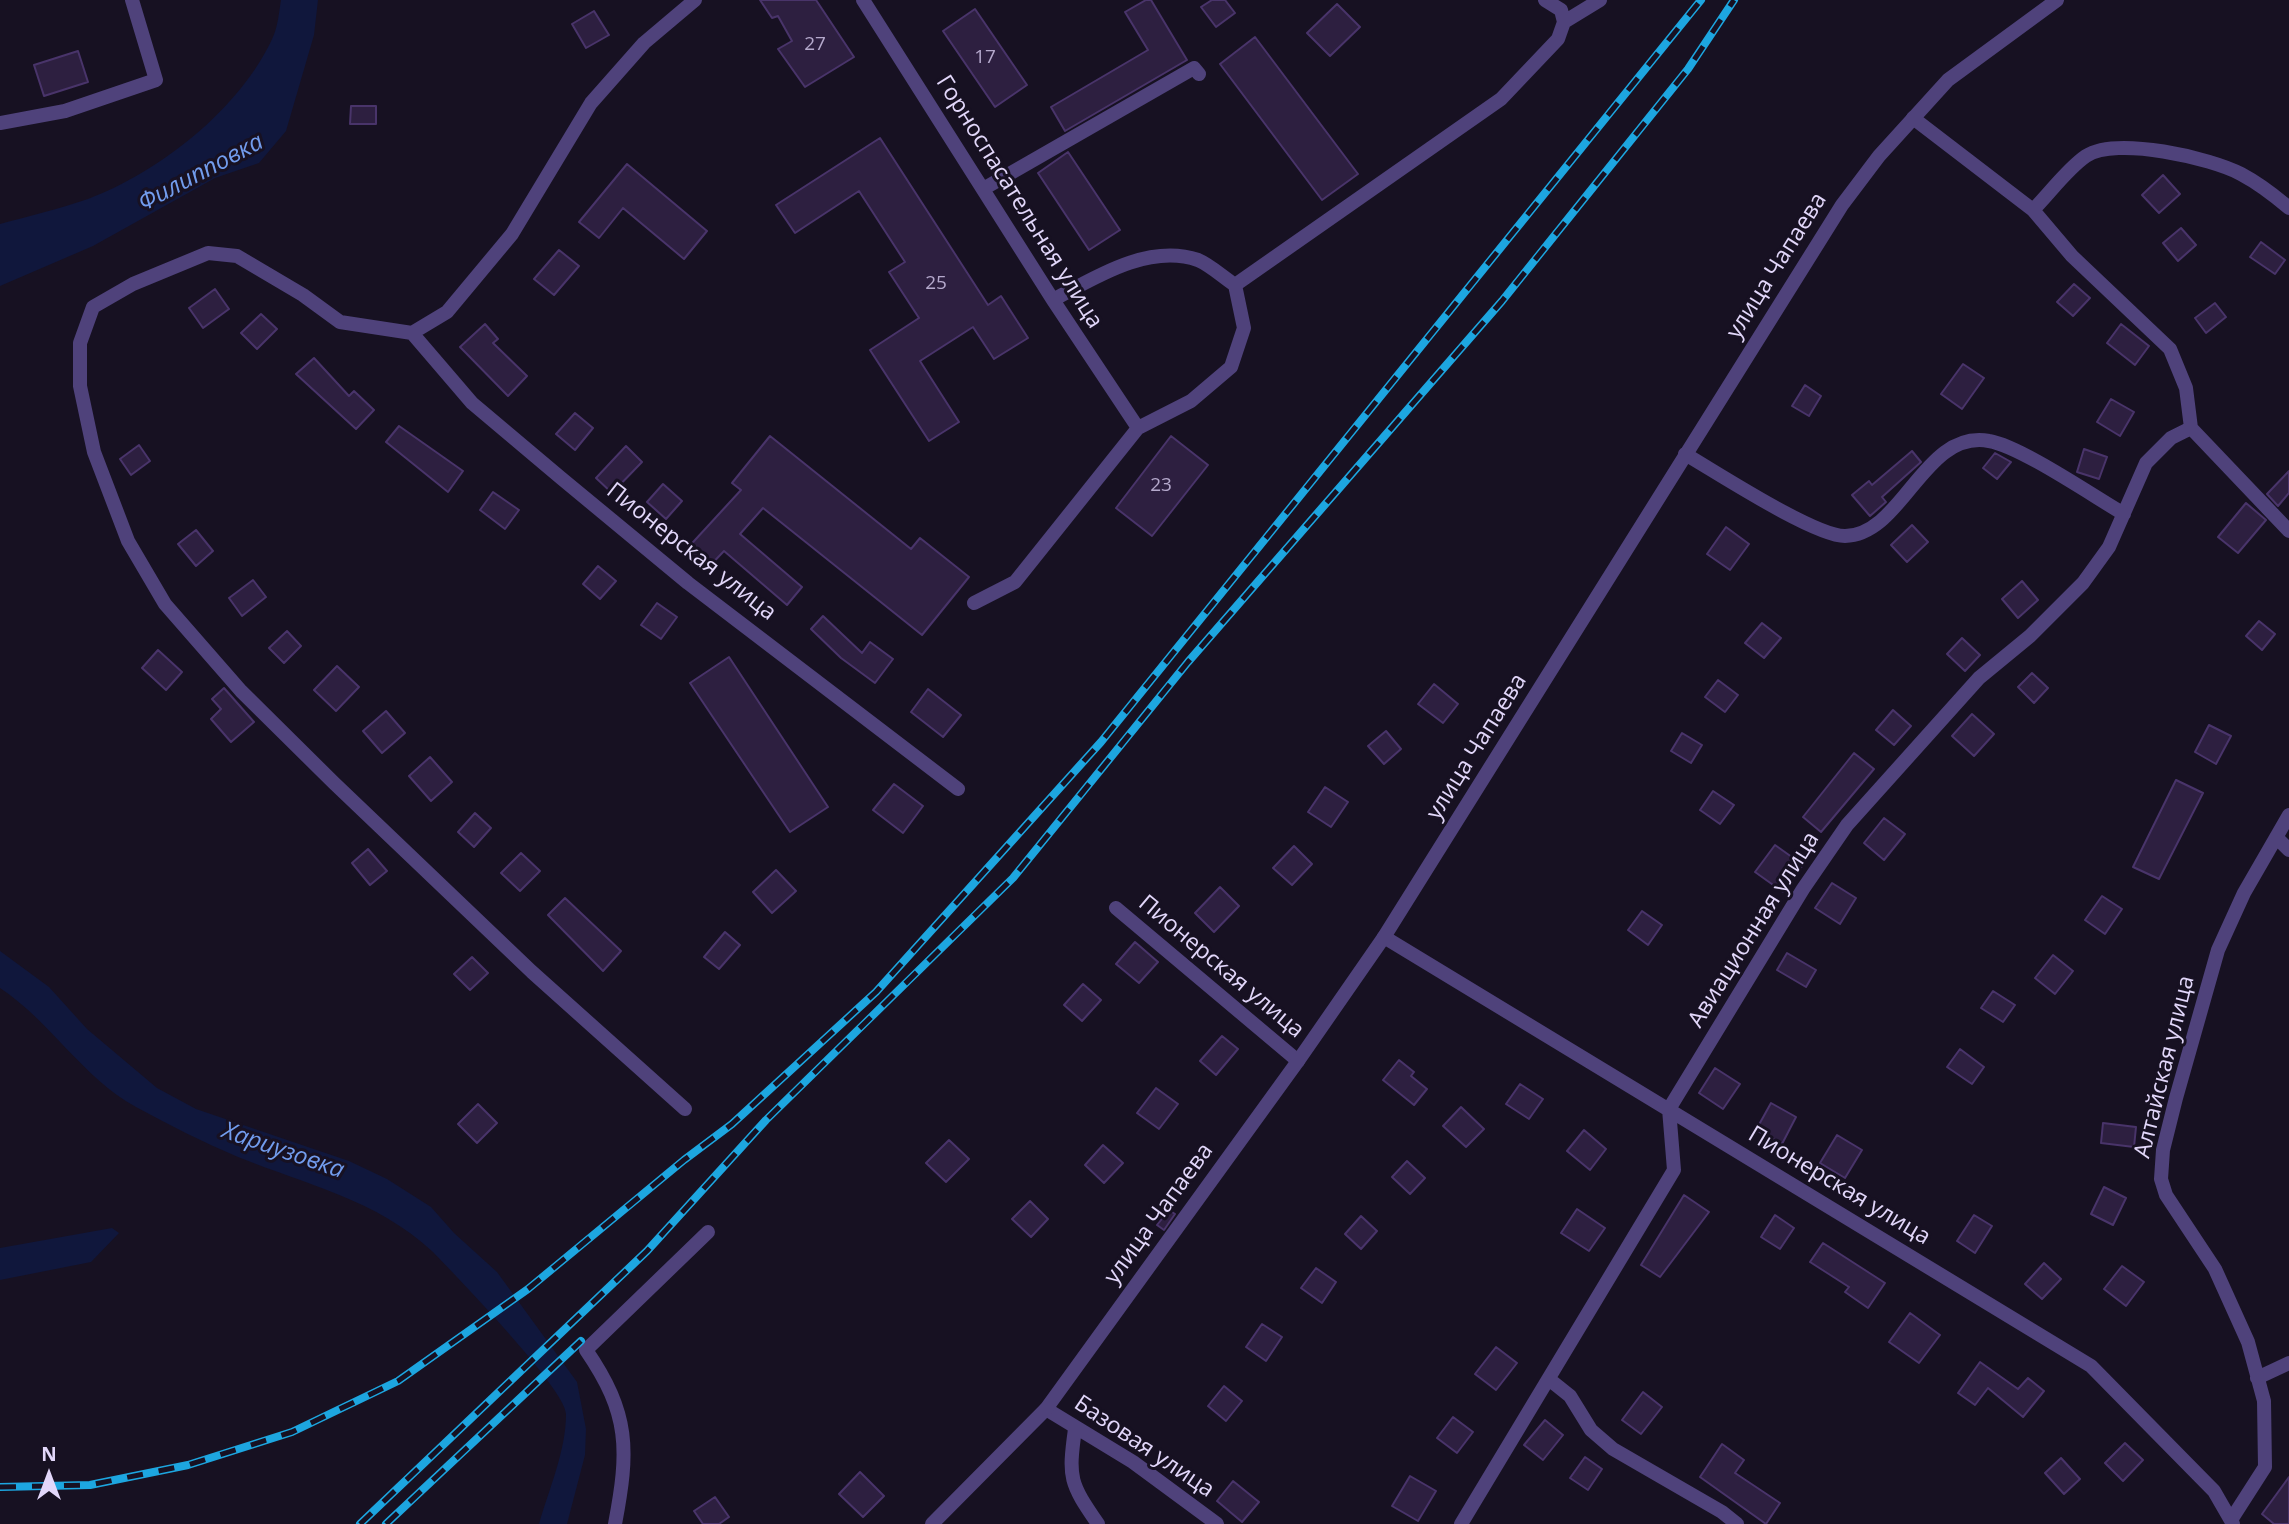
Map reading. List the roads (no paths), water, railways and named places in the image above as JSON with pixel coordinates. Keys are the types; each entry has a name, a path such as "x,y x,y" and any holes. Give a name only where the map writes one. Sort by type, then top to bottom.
{"street":[{"path":"0,123 65,111 156,80 132,0"},
{"path":"685,1109 532,972 241,691 165,604 128,541 94,453 80,386 80,343 93,307 133,284 208,253 237,256 303,295 340,322 411,333 447,312 512,234 591,103 644,43 695,0"},
{"name":"Горноспасательная улица","path":"863,0 1052,300 1138,428"},
{"path":"1235,285 1501,99 1558,39 1564,22 1561,10 1545,0"},
{"path":"1564,22 1600,0"},
{"name":"улица Чапаева","path":"932,1524 1046,1409 1298,1061 1384,937 1842,205 1913,118 1948,80 2057,0"},
{"path":"983,189 1194,68 1199,74"},
{"path":"1913,118 2033,209 2072,256 2170,349 2186,388 2191,428 2289,531"},
{"path":"2033,209 2087,155 2112,149 2149,148 2198,159 2241,173 2289,208"},
{"path":"974,603 1015,582 1138,428 1191,401 1231,367 1244,328 1235,285 1199,261 1162,256 1110,270 1052,300"},
{"name":"Пионерская улица","path":"411,333 472,403 572,487 688,583 958,789"},
{"name":"Авиационная улица","path":"1669,1109 1803,889 1847,825 1979,678 2030,636 2084,583 2109,547 2147,463 2171,438 2191,428"},
{"path":"1685,454 1821,530 1843,536 1860,534 1875,525 1940,456 1966,440 1991,441 2018,453 2124,514"},
{"name":"Алтайская улица","path":"2232,1522 2265,1467 2264,1401 2248,1342 2215,1269 2166,1195 2161,1179 2163,1150 2218,950 2244,893 2289,815"},
{"path":"2277,838 2289,850"},
{"name":"Пионерская улица","path":"1115,908 1298,1061"},
{"name":"Пионерская улица","path":"1384,937 2091,1366 2214,1491 2232,1522"},
{"path":"1461,1524 1674,1170 1669,1109"},
{"path":"615,1524 626,1467 620,1413 605,1378 586,1350 708,1232"},
{"path":"2258,1378 2289,1363"},
{"path":"1550,1380 1570,1396 1591,1430 1613,1449 1722,1512 1737,1524"},
{"name":"Базовая улица","path":"1046,1409 1133,1462 1217,1524"},
{"path":"1075,1429 1070,1465 1073,1487 1098,1524"}],"water":[{"name":"Филипповка","path":"281,0 318,0 314,35 286,131 259,163 215,178 93,246 0,286 0,224 88,199 143,172 170,155 219,112 259,63 275,33"},
{"name":"Хариузовка","path":"0,951 49,987 87,1029 157,1088 196,1109 349,1161 387,1179 431,1207 454,1233 497,1272 577,1382 586,1429 585,1455 567,1524 539,1524 563,1442 566,1414 561,1401 508,1332 433,1252 411,1234 364,1206 225,1151 117,1095 83,1066 35,1017 0,988"},
{"path":"112,1228 119,1233 91,1262 0,1280 0,1248"}],"railway":[{"path":"0,1487 90,1485 188,1465 292,1432 398,1381 528,1289 684,1160 732,1124 876,992 1101,742 1701,0"},
{"path":"360,1524 647,1251 766,1120 1013,878 1188,662 1502,301 1688,69 1734,0"},
{"path":"386,1524 581,1341"}]}
